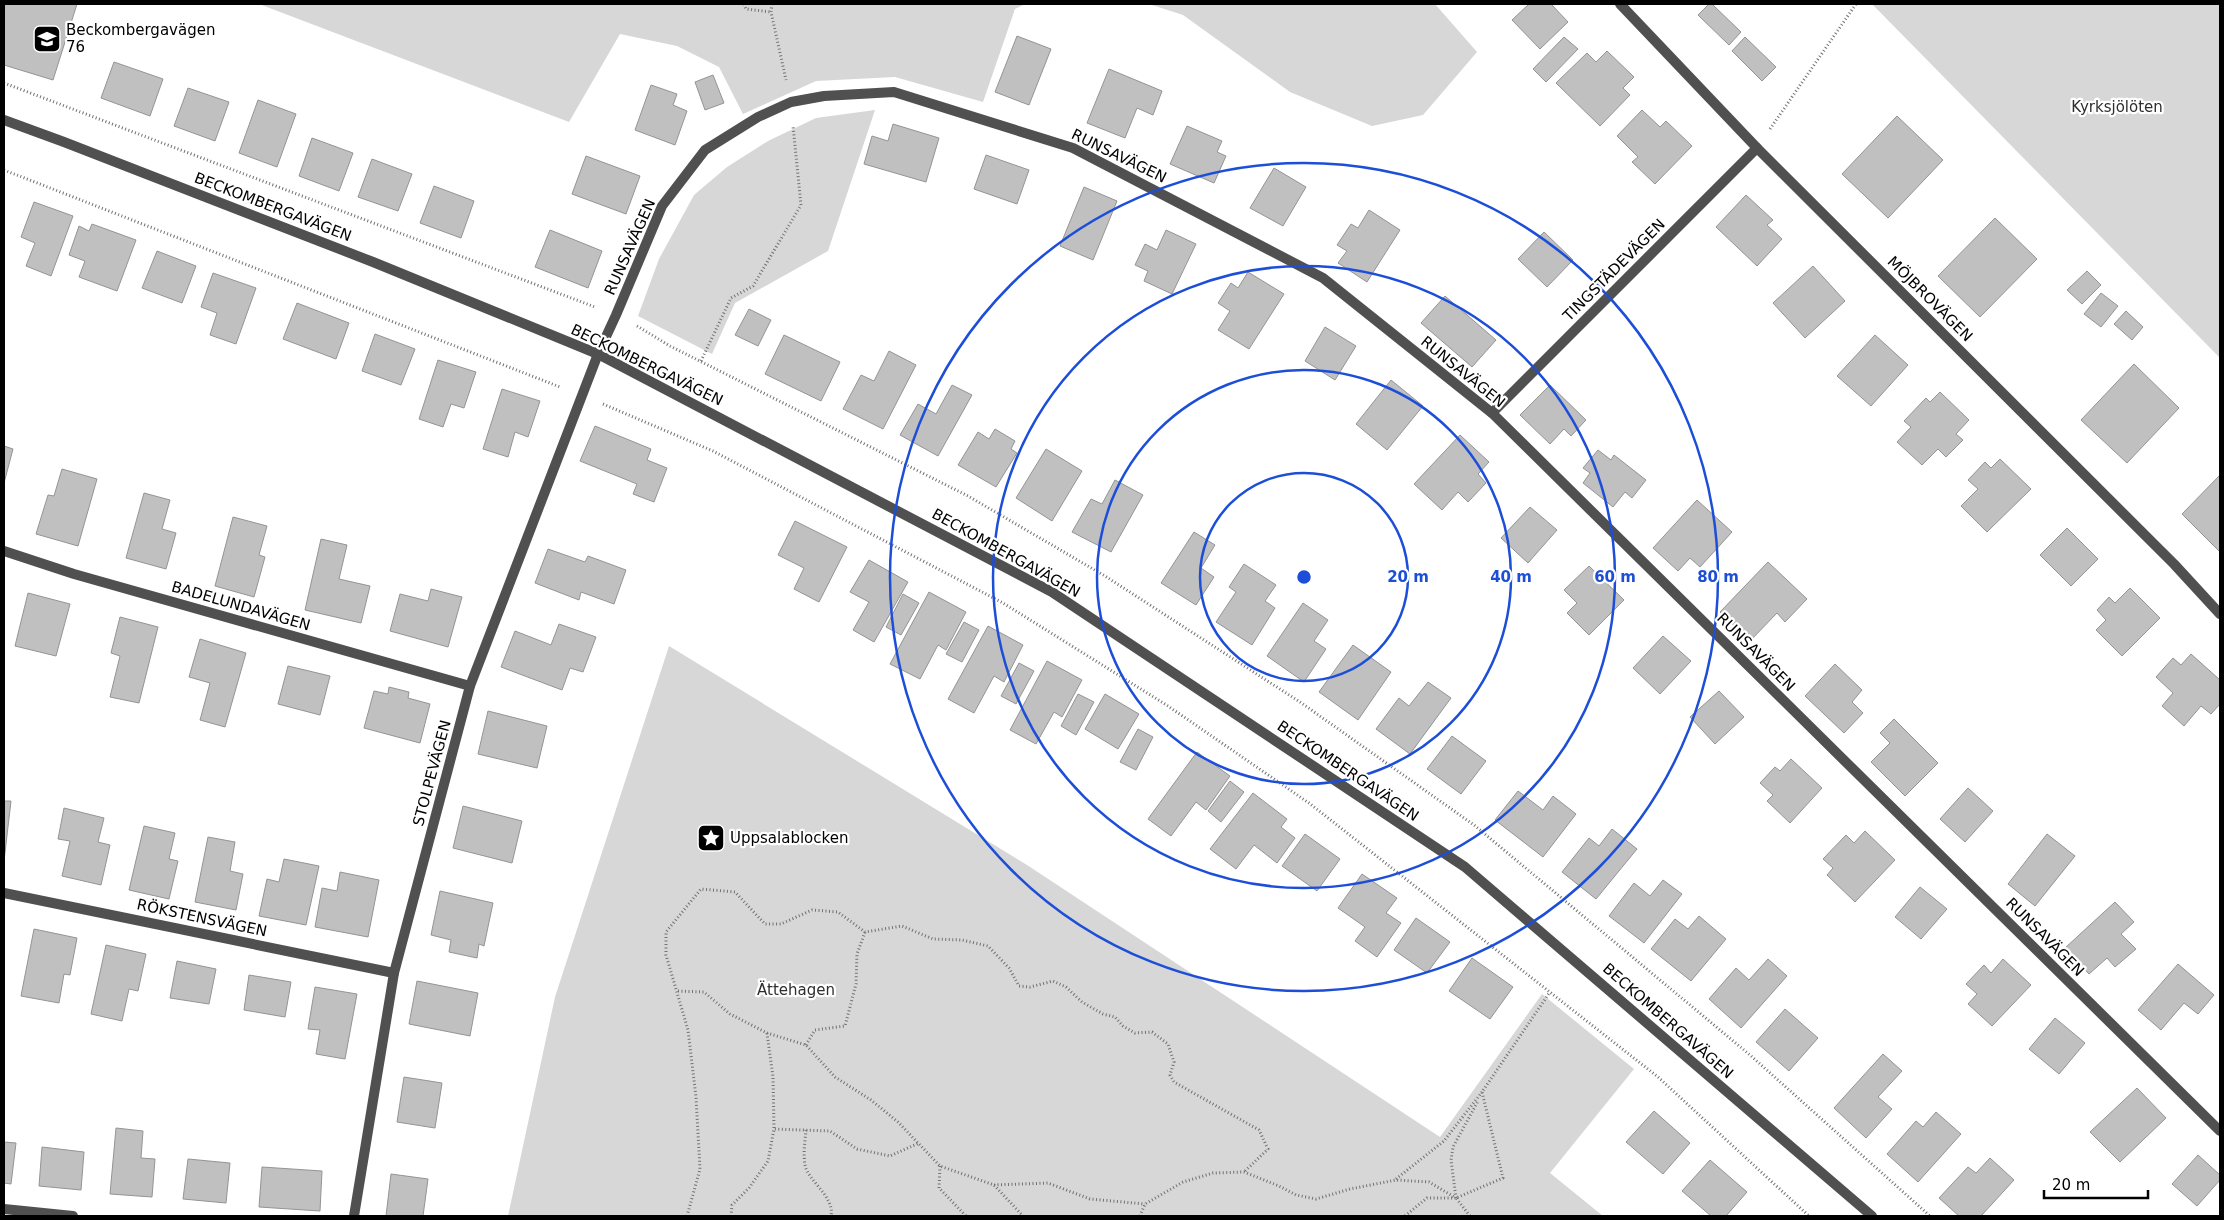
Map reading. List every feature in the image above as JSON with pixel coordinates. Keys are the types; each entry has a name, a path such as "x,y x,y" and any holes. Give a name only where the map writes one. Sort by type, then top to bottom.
{"street":[{"name":"MÖJBROVÄGEN","path":"1620,4 1757,148 2174,564 2220,614"},
{"name":"RUNSAVÄGEN","path":"598,354 662,206 705,150 758,118 791,102 824,96 894,92 1073,148 1323,278 1492,413 2220,1131"},
{"name":"BECKOMBERGAVÄGEN","path":"4,120 373,262 598,354 1052,592 1465,867 1872,1216"},
{"name":"TINGSTÄDEVÄGEN","path":"1492,413 1757,148"},
{"name":"STOLPEVÄGEN","path":"354,1216 394,973 470,686 598,354"},
{"name":"BADELUNDAVÄGEN","path":"4,551 74,574 470,686"},
{"name":"RÖKSTENSVÄGEN","path":"4,893 394,973"},
{"path":"4,1210 73,1216"}],"path":[{"path":"744,4 746,9 770,12"},
{"path":"701,362 731,298 753,286 801,205 791,102 770,12 772,4"},
{"path":"1757,148 1856,4"},
{"path":"4,170 582,395 713,451 1003,603 1168,706 1309,803 1658,1076 1809,1216"},
{"path":"686,1216 700,1169 696,1097 688,1030 666,955 666,932 701,889 735,892 766,924 781,924 812,910 838,912 865,932 902,926 932,939 962,940 988,946 1008,968 1019,986 1030,987 1053,981 1066,987 1082,1002 1103,1014 1115,1017 1123,1026 1135,1033 1152,1032 1168,1044 1174,1062 1170,1075 1174,1082 1259,1130 1268,1149 1244,1172"},
{"path":"806,1045 815,1030 845,1026 856,984 857,954 865,932"},
{"path":"678,991 704,992 730,1014 767,1033 806,1045 835,1077 871,1100 898,1122 940,1166 994,1185 1048,1183 1090,1199 1146,1204"},
{"path":"1396,1180 1444,1141 1482,1092 1550,992"},
{"path":"731,1216 732,1205 749,1188 768,1161 774,1129 773,1077 767,1033"},
{"path":"1406,1216 1427,1198 1456,1198 1503,1178 1482,1092"},
{"path":"1456,1198 1451,1160 1453,1148 1482,1092"},
{"path":"774,1129 830,1131 857,1149 890,1156 919,1144"},
{"path":"806,1130 805,1166 822,1190 832,1211 831,1216"},
{"path":"940,1166 939,1188 966,1216"},
{"path":"1140,1216 1146,1204 1184,1182 1213,1174 1244,1172 1296,1195 1316,1199 1350,1189 1396,1180 1428,1182 1456,1198 1470,1216"},
{"path":"994,1185 1023,1216"}],"green space":[{"path":"259,4 1025,4 1015,9 983,102 895,77 816,81 743,114 719,67 677,46 620,34 569,122"},
{"path":"1149,4 1435,4 1477,52 1423,115 1372,126 1290,92 1183,15"},
{"name":"Kyrksjölöten","path":"1872,4 2220,4 2220,358"},
{"path":"875,110 828,251 735,303 712,354 638,316 659,259 694,195 727,167 768,141 816,118"},
{"name":"Ättehagen","path":"669,646 1027,865 1440,1137 1542,994 1634,1069 1550,1173 1603,1216 508,1216 555,997"}],"building":[{"name":"Beckombergavägen 76","path":"4,4 77,4 53,80 4,65"},
{"path":"1529,4 1551,4 1568,22 1540,49 1512,20"},
{"path":"1709,4 1712,4 1741,32 1729,45 1698,15"},
{"path":"1017,36 1051,49 1029,105 995,92"},
{"path":"1564,37 1578,49 1546,82 1533,69"},
{"path":"1745,37 1776,67 1762,81 1732,51"},
{"path":"1607,51 1634,77 1623,88 1630,95 1600,126 1556,83 1587,53 1596,62"},
{"path":"114,62 163,79 150,116 101,98"},
{"path":"1109,69 1162,91 1153,115 1137,108 1125,138 1087,123"},
{"path":"713,75 724,103 705,110 695,82"},
{"path":"651,85 677,94 673,105 687,111 675,145 635,130"},
{"path":"188,88 229,102 215,141 174,126"},
{"path":"258,100 296,114 277,167 239,153"},
{"path":"1642,110 1660,127 1666,121 1692,146 1655,184 1632,162 1638,157 1617,136"},
{"path":"1897,116 1943,160 1888,218 1842,174"},
{"path":"893,124 939,138 926,182 864,164 872,136 888,141"},
{"path":"1187,126 1222,141 1217,152 1226,156 1214,183 1170,164"},
{"path":"312,138 353,153 339,191 299,176"},
{"path":"986,155 1029,170 1017,204 974,189"},
{"path":"586,156 640,176 626,214 572,194"},
{"path":"372,159 412,174 398,211 358,197"},
{"path":"1274,168 1306,187 1283,226 1250,208"},
{"path":"434,186 474,201 461,238 420,223"},
{"path":"1084,187 1117,201 1093,260 1060,246"},
{"path":"1746,195 1773,220 1767,225 1782,239 1757,266 1716,227"},
{"path":"34,202 73,216 51,276 26,266 35,243 21,237"},
{"path":"1369,210 1400,230 1367,282 1338,263 1347,251 1337,245 1351,224 1358,228"},
{"path":"1995,218 2037,259 1980,317 1938,276"},
{"path":"92,224 136,240 117,291 79,277 85,261 69,255 79,226 89,231"},
{"path":"550,230 602,251 588,288 535,267"},
{"path":"1166,230 1196,244 1172,294 1144,281 1148,271 1135,265 1145,244 1157,250"},
{"path":"1544,232 1573,260 1547,287 1518,259"},
{"path":"157,251 196,266 182,303 142,288"},
{"path":"1813,266 1845,301 1805,338 1773,303"},
{"path":"2087,271 2101,285 2082,304 2067,290"},
{"path":"1248,272 1284,294 1249,349 1218,330 1230,311 1218,303 1231,283 1238,288"},
{"path":"213,273 256,288 236,344 210,335 217,313 201,307"},
{"path":"2101,293 2118,306 2101,327 2084,314"},
{"path":"1445,296 1496,340 1472,367 1421,323"},
{"path":"297,303 349,323 336,359 283,339"},
{"path":"749,309 771,320 758,346 735,335"},
{"path":"2126,311 2143,327 2132,340 2114,324"},
{"path":"1325,327 1356,346 1335,380 1305,361"},
{"path":"375,334 415,349 401,385 362,371"},
{"path":"784,335 840,362 821,401 765,374"},
{"path":"1875,335 1908,365 1871,406 1837,376"},
{"path":"889,351 916,365 883,429 843,409 861,375 874,381"},
{"path":"438,360 476,372 464,408 451,404 443,427 419,419"},
{"path":"2134,364 2179,408 2127,463 2081,420"},
{"path":"1391,380 1423,406 1387,450 1356,424"},
{"path":"952,385 972,395 938,456 900,435 918,404 936,414"},
{"path":"1550,385 1586,420 1571,436 1564,429 1550,444 1520,415"},
{"path":"502,389 540,401 528,437 515,432 508,457 483,449"},
{"path":"1940,392 1969,420 1956,434 1963,440 1946,457 1938,449 1922,465 1897,442 1911,427 1904,421 1926,398 1930,402"},
{"path":"595,426 651,449 647,460 667,468 654,502 633,494 637,484 580,461"},
{"path":"995,429 1015,441 1011,449 1017,453 996,487 958,465 978,432 989,439"},
{"path":"1460,435 1489,462 1478,474 1486,483 1468,502 1458,492 1442,510 1414,484"},
{"path":"4,446 13,449 4,483"},
{"path":"1046,449 1082,471 1052,521 1016,498"},
{"path":"1598,450 1611,460 1614,455 1646,480 1632,498 1625,492 1613,507 1583,483 1590,473 1583,468"},
{"path":"2000,459 2031,489 1987,532 1961,506 1978,489 1968,480 1985,462 1991,468"},
{"path":"62,469 97,479 78,546 36,534 48,495 54,496"},
{"path":"2220,475 2220,552 2182,514"},
{"path":"1115,480 1143,495 1111,552 1072,532 1091,499 1102,504"},
{"path":"144,493 170,500 162,529 176,533 166,569 126,558"},
{"path":"1697,500 1732,532 1700,567 1690,558 1678,571 1653,548"},
{"path":"1530,507 1557,530 1528,563 1501,538"},
{"path":"233,517 267,526 259,555 265,557 254,597 215,586"},
{"path":"795,521 847,547 819,602 794,589 804,568 778,555"},
{"path":"2067,528 2098,559 2071,586 2040,555"},
{"path":"1194,532 1215,545 1201,568 1214,577 1196,605 1161,583"},
{"path":"321,539 347,545 339,579 370,586 361,623 305,610"},
{"path":"548,549 585,562 588,556 626,570 614,604 581,592 579,600 535,583"},
{"path":"869,560 908,582 874,642 853,630 869,602 850,592"},
{"path":"1768,562 1807,599 1785,622 1777,613 1750,641 1720,612"},
{"path":"1244,564 1276,585 1265,601 1275,608 1252,645 1216,622 1236,592 1229,587"},
{"path":"1589,566 1624,600 1589,635 1567,613 1577,603 1564,590"},
{"path":"2130,588 2160,618 2122,656 2096,630 2106,620 2097,610 2109,597 2115,603"},
{"path":"431,589 462,597 448,647 390,631 400,594 428,601"},
{"path":"929,592 966,612 946,650 938,645 920,679 890,664"},
{"path":"28,593 70,604 56,656 15,646"},
{"path":"903,594 919,603 901,635 886,627"},
{"path":"1303,603 1328,620 1314,641 1326,649 1304,682 1267,656"},
{"path":"120,617 158,627 139,703 110,697 120,656 111,653"},
{"path":"964,622 979,630 962,662 946,654"},
{"path":"559,624 596,637 583,672 570,668 562,690 501,667 515,631 551,645"},
{"path":"988,626 1023,645 1004,682 994,676 974,713 948,699"},
{"path":"1663,636 1691,661 1660,694 1633,668"},
{"path":"200,639 246,653 225,727 200,720 210,683 189,677"},
{"path":"1353,645 1391,672 1358,720 1319,692"},
{"path":"2191,654 2220,680 2220,704 2211,714 2201,706 2184,726 2162,706 2173,693 2156,677 2173,658 2181,665"},
{"path":"1047,661 1082,680 1062,717 1054,712 1036,744 1010,730"},
{"path":"1019,663 1034,671 1016,704 1001,696"},
{"path":"1835,664 1862,690 1852,702 1863,713 1844,733 1805,696"},
{"path":"288,666 330,676 320,715 278,704"},
{"path":"1428,682 1451,698 1410,754 1376,729 1399,698 1409,706"},
{"path":"389,687 409,692 408,698 430,704 420,743 364,728 374,691 388,694"},
{"path":"1719,691 1744,717 1715,744 1690,717"},
{"path":"1078,694 1094,702 1076,735 1061,726"},
{"path":"1105,694 1139,714 1118,749 1085,729"},
{"path":"488,711 547,726 537,768 478,754"},
{"path":"1894,719 1938,763 1905,796 1871,762 1890,743 1880,733"},
{"path":"1138,729 1153,737 1136,770 1120,762"},
{"path":"1452,736 1486,761 1461,794 1427,769"},
{"path":"1197,752 1230,776 1206,810 1196,802 1171,836 1148,819"},
{"path":"1791,759 1822,788 1790,823 1767,801 1773,795 1760,783 1775,767 1780,771"},
{"path":"1230,781 1244,792 1221,822 1208,811"},
{"path":"1968,788 1993,811 1965,842 1940,819"},
{"path":"1518,791 1543,810 1553,796 1576,814 1543,857 1495,820"},
{"path":"1253,793 1287,819 1281,827 1295,838 1277,863 1254,845 1236,869 1210,849"},
{"path":"4,801 11,801 4,861"},
{"path":"463,806 522,821 512,863 453,848"},
{"path":"64,808 104,818 98,842 110,845 101,885 62,876 70,841 58,839"},
{"path":"144,826 175,833 169,859 178,861 169,899 129,890"},
{"path":"1612,829 1637,849 1596,899 1562,872 1589,838 1599,846"},
{"path":"1865,831 1895,860 1855,902 1827,875 1833,868 1823,859 1846,835 1854,843"},
{"path":"1305,834 1340,859 1317,891 1282,866"},
{"path":"2047,834 2075,856 2035,906 2008,884"},
{"path":"208,837 235,842 230,871 243,874 236,910 195,902"},
{"path":"284,859 319,866 306,925 259,916 267,879 279,882"},
{"path":"340,872 379,880 368,937 315,927 322,888 337,891"},
{"path":"1362,874 1397,898 1386,913 1401,923 1377,957 1355,941 1365,927 1338,908"},
{"path":"1663,880 1682,894 1644,943 1609,916 1634,883 1650,896"},
{"path":"1920,887 1947,909 1921,939 1895,917"},
{"path":"440,891 493,903 484,946 479,944 477,958 449,952 451,940 431,935"},
{"path":"2115,902 2134,922 2121,934 2136,949 2115,967 2107,958 2089,974 2065,948"},
{"path":"1699,916 1726,939 1691,981 1651,949 1675,919 1688,929"},
{"path":"1416,918 1450,942 1427,973 1394,950"},
{"path":"34,929 77,938 70,975 64,974 59,1003 21,996"},
{"path":"106,945 146,954 138,991 129,989 122,1021 91,1014"},
{"path":"1472,958 1513,987 1490,1019 1449,991"},
{"path":"1768,959 1787,976 1741,1028 1709,999 1736,968 1749,980"},
{"path":"2003,959 2031,985 1992,1026 1968,1004 1977,994 1966,984 1984,965 1991,973"},
{"path":"177,961 216,969 209,1004 170,998"},
{"path":"2178,964 2214,995 2198,1014 2184,1003 2161,1030 2138,1010"},
{"path":"249,975 291,982 285,1017 244,1010"},
{"path":"417,981 478,993 470,1036 409,1024"},
{"path":"315,987 357,994 345,1059 316,1054 320,1030 308,1029"},
{"path":"1785,1009 1818,1038 1789,1071 1756,1042"},
{"path":"2055,1018 2085,1043 2059,1074 2029,1049"},
{"path":"1883,1054 1902,1071 1878,1097 1892,1109 1866,1138 1834,1108"},
{"path":"404,1077 442,1083 435,1128 397,1122"},
{"path":"2137,1088 2166,1118 2120,1162 2090,1132"},
{"path":"1654,1111 1690,1143 1663,1174 1626,1142"},
{"path":"1936,1112 1961,1134 1918,1182 1887,1154 1916,1121 1923,1127"},
{"path":"116,1128 143,1131 141,1158 155,1159 152,1197 110,1194"},
{"path":"4,1142 16,1143 11,1184 4,1183"},
{"path":"42,1147 84,1152 81,1190 39,1186"},
{"path":"2198,1155 2220,1175 2220,1180 2197,1206 2172,1184"},
{"path":"1990,1158 2014,1180 1981,1216 1959,1216 1939,1198 1968,1167 1976,1173"},
{"path":"188,1159 230,1163 226,1203 183,1199"},
{"path":"1710,1160 1747,1192 1726,1216 1711,1216 1682,1191"},
{"path":"262,1167 322,1171 320,1211 259,1207"},
{"path":"391,1174 428,1179 423,1216 386,1216"}],"place":[{"name":"Beckombergavägen 76","path":"47,39"},
{"name":"Uppsalablocken","path":"711,838"}]}
